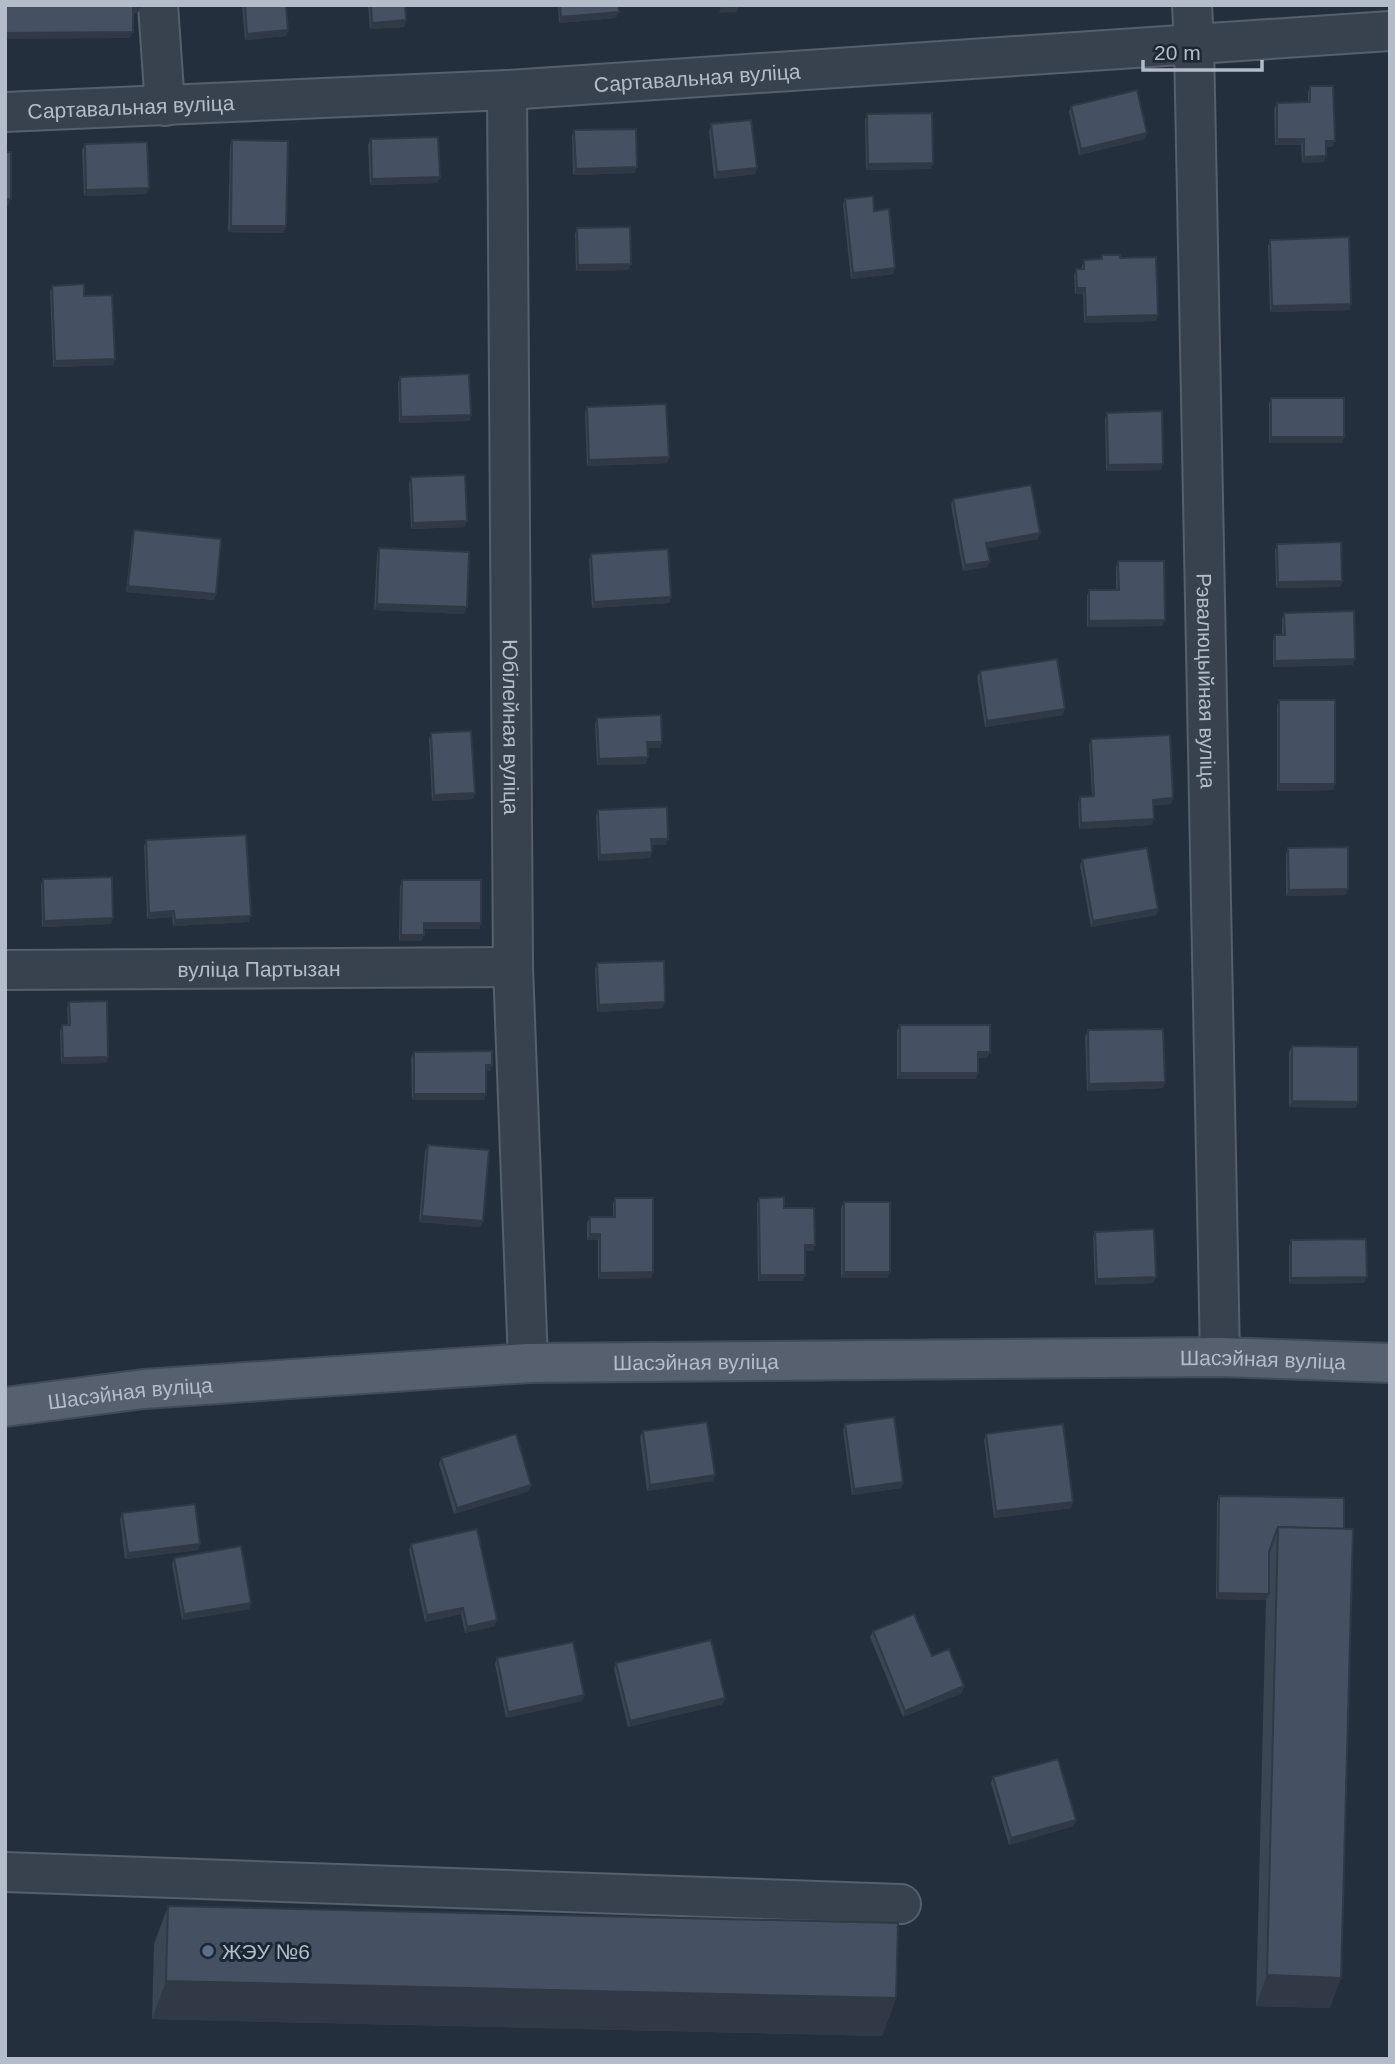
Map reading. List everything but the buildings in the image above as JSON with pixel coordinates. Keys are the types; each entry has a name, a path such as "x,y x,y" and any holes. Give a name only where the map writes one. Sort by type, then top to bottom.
{"main road":[{"name":"Шасэйная вуліца","path":"5,1407 144,1389 528,1363 1220,1357 1390,1363"}],"street":[{"path":"158,5 165,106"},
{"name":"Рэвалюцыйная вуліца","path":"1192,5 1220,1357"},
{"name":"Сартавальная вуліца","path":"5,112 507,90 1390,31"},
{"name":"Юбілейная вуліца","path":"507,90 513,968 528,1363"},
{"name":"вуліца Партызан","path":"5,970 513,968"},
{"path":"5,1872 901,1904"}],"place":[{"name":"ЖЭУ №6","path":"208,1951"}]}
